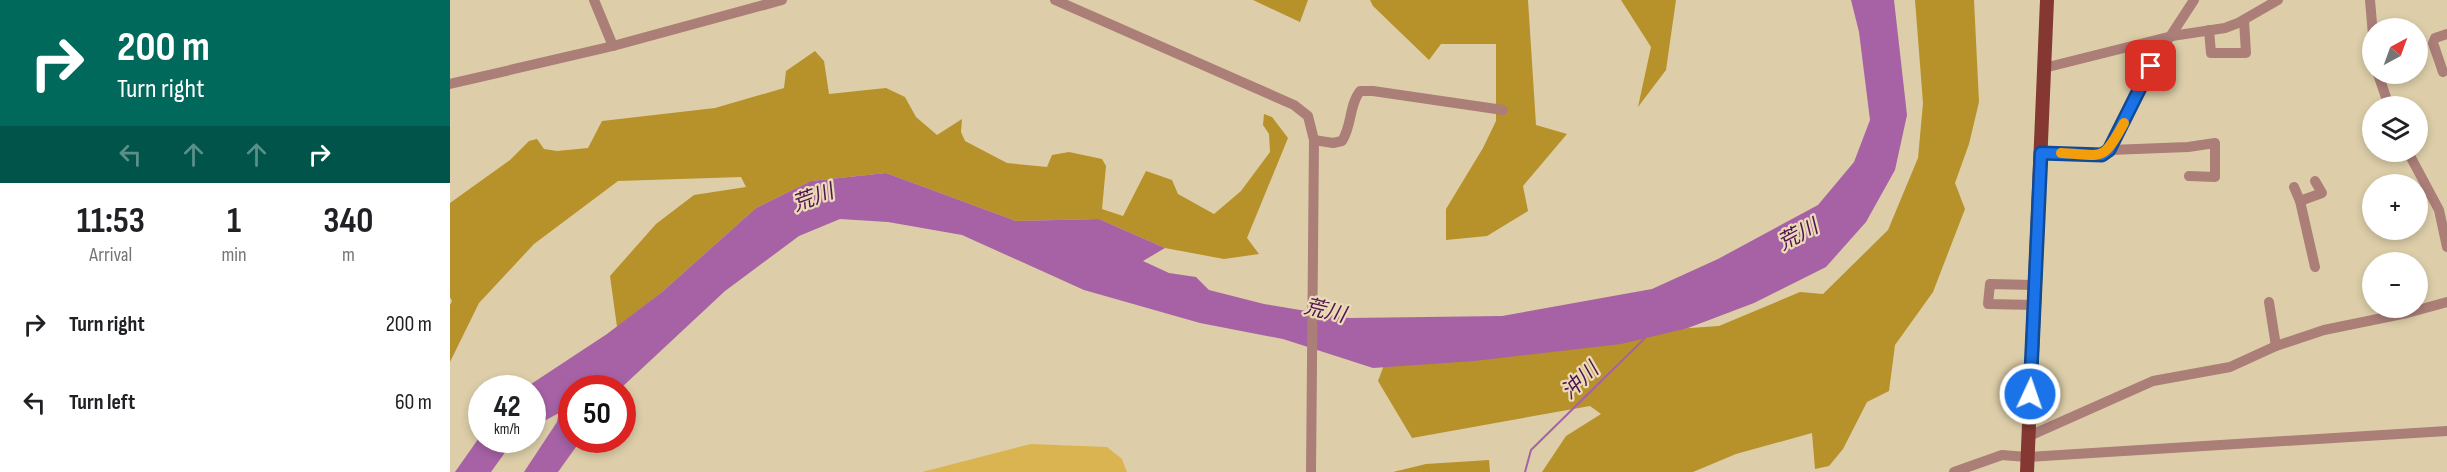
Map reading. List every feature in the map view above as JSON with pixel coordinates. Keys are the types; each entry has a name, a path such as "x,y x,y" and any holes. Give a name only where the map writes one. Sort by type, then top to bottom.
{"main road":[{"path":"2027,472 2047,0"}],"street":[{"path":"594,0 613,46"},
{"path":"450,84 613,46 782,0"},
{"path":"1055,0 1294,105 1308,116 1314,140 1311,472"},
{"path":"2041,153 2102,155 2109,150 2151,66 2194,0"},
{"path":"2044,68 2172,36 2225,28 2244,20 2278,0"},
{"path":"2370,0 2372,18"},
{"path":"2209,30 2211,53 2246,53 2244,20"},
{"path":"2443,72 2433,43 2435,38 2447,34"},
{"path":"1314,140 1333,143 1342,141 1348,132 1355,97 1360,91 1373,91 1503,111"},
{"path":"2109,150 2187,147 2216,143 2215,177 2189,176"},
{"path":"2413,162 2439,210 2447,247"},
{"path":"2300,201 2322,193 2315,181"},
{"path":"2294,187 2300,201 2315,267"},
{"path":"2035,305 1988,304 1990,284 2036,285"},
{"path":"2269,302 2276,346"},
{"path":"2027,437 2153,381 2230,367 2276,346 2324,330 2407,313 2447,302"},
{"path":"1960,471 2002,455 2027,457 2447,431"}],"shaded area":[{"path":"1253,0 1308,0 1300,22"},
{"path":"1370,0 1528,0 1536,125 1567,134 1523,186 1528,211 1487,236 1446,240 1446,209 1483,148 1496,121 1496,44 1441,44 1429,60 1373,6"},
{"path":"1621,0 1676,0 1666,70 1638,107 1651,47"},
{"path":"1915,0 1974,0 1979,102 1969,144 1955,183 1965,209 1933,292 1895,345 1889,391 1867,402 1843,449 1829,466 1815,469 1812,433 1736,454 1693,472 1542,472 1566,436 1601,414 1590,406 1412,438 1378,381 1387,357 1561,337 1719,326 1800,292 1823,294 1888,230 1918,158 1923,103"},
{"path":"815,51 824,61 829,94 886,88 905,97 916,117 937,135 962,119 961,132 965,141 1007,163 1047,167 1052,155 1069,152 1102,159 1106,166 1102,209 1123,216 1146,171 1172,180 1178,194 1214,214 1241,191 1270,152 1269,134 1263,125 1264,114 1272,117 1288,138 1247,238 1259,254 1224,259 1165,248 1099,219 1016,221 886,173 811,181 756,208 662,292 617,327 610,276 656,224 694,195 746,187 741,177 618,181 534,244 479,303 450,362 450,305 452,301 450,297 450,203 510,160 529,141 537,139 544,149 557,151 588,148 602,121 715,108 784,88 786,71"},
{"path":"1031,444 1107,447 1122,459 1127,472 922,472"},
{"path":"1489,460 1490,472 1393,472 1426,464"}],"water":[{"name":"荒川","path":"1851,0 1894,0 1907,115 1895,170 1866,222 1826,267 1754,303 1688,328 1621,344 1474,361 1373,368 1283,339 1200,323 1084,290 962,235 888,222 840,219 799,236 725,291 635,375 558,375 558,414 546,420 545,375 607,334 662,292 756,208 811,181 886,173 1016,221 1099,219 1165,248 1143,261 1169,273 1196,277 1209,290 1264,304 1349,318 1502,316 1652,289 1718,259 1818,205 1854,162 1870,120 1859,32"},
{"path":"558,418 558,453 572,453 558,472 524,472 537,453 546,453 546,439"},
{"path":"468,453 505,453 491,472 455,472"}],"waterway":[{"name":"沖川","path":"1525,472 1531,450 1645,338"}],"slow traffic":[{"path":"2061,153 2102,155 2109,150 2124,123"}],"route":[{"path":"2030,394 2041,153 2102,155 2109,150 2151,66"}]}
